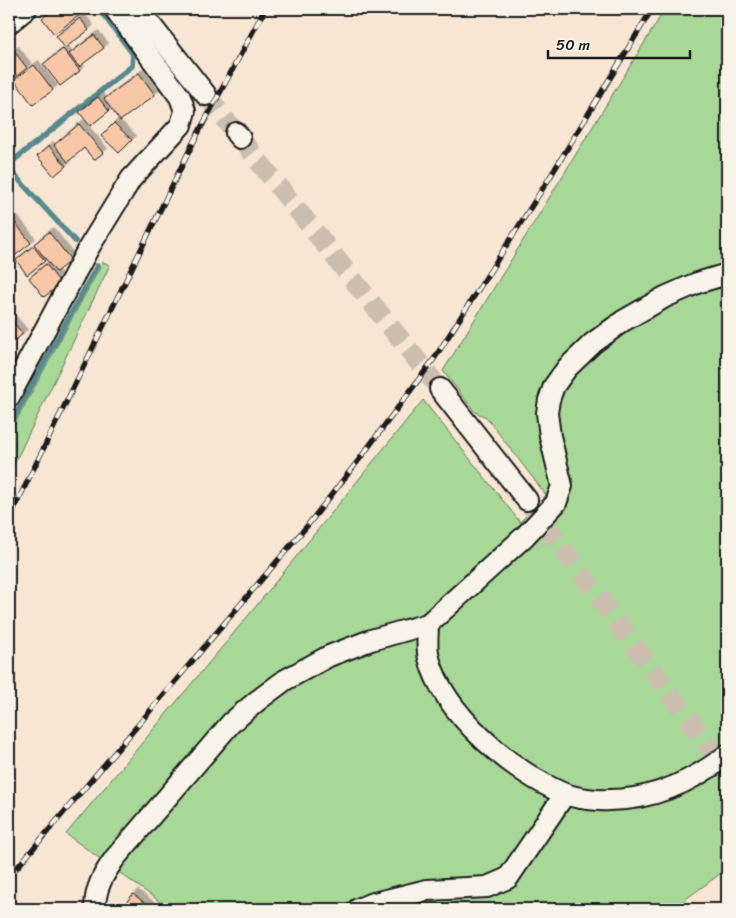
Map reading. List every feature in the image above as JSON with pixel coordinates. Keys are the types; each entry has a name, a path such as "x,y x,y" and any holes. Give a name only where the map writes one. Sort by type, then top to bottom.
{"street":[{"path":"9,23 26,9"},
{"path":"9,397 88,249 131,179 181,125 185,111 180,96 114,9"},
{"path":"138,9 206,95"},
{"path":"94,909 98,885 116,858 232,723 257,701 285,680 329,656 371,640 428,624 525,536 556,503 562,486 550,436 548,400 554,386 567,368 593,343 622,321 665,297 696,283 727,274"},
{"path":"440,389 527,500"},
{"path":"428,624 428,657 437,679 455,706 480,736 502,758 566,794 607,801 636,799 653,794 706,771 727,755"},
{"path":"358,909 370,904 427,890 487,887 508,878 566,794"}],"green space":[{"path":"665,9 713,9 727,18 727,869 672,909 170,909 66,834 248,616 423,400 520,522 546,495 486,417 475,412 443,371"},
{"path":"103,262 110,265 9,475 9,434"}],"building":[{"path":"55,9 88,9 54,34 42,18"},
{"path":"80,18 89,30 65,48 56,36"},
{"path":"94,35 104,48 79,67 69,54"},
{"path":"63,49 80,71 60,86 43,64"},
{"path":"14,51 27,68 13,79 9,72 9,54"},
{"path":"34,65 53,90 33,105 14,80"},
{"path":"139,73 155,95 120,121 104,99"},
{"path":"98,97 109,111 90,126 79,112"},
{"path":"114,123 132,140 119,153 101,136"},
{"path":"79,124 103,153 94,160 84,148 68,162 54,145"},
{"path":"49,146 66,166 54,176 37,156"},
{"path":"13,220 31,243 12,258 9,255 9,223"},
{"path":"49,232 71,260 56,272 34,244"},
{"path":"33,246 45,261 27,275 16,260"},
{"path":"46,264 61,284 44,297 29,278"},
{"path":"11,320 23,334 9,345 9,322"},
{"path":"133,894 153,909 121,909"}],"waterway":[{"path":"9,164 132,66 133,54 99,9"},
{"path":"9,169 75,241"},
{"path":"9,427 97,266"}],"tunnel":[{"path":"206,95 236,133"},
{"path":"240,138 440,389"},
{"path":"527,500 727,771"}],"railway":[{"path":"9,519 194,141 265,9"},
{"path":"9,877 307,526 434,359 550,177 652,9"}]}
